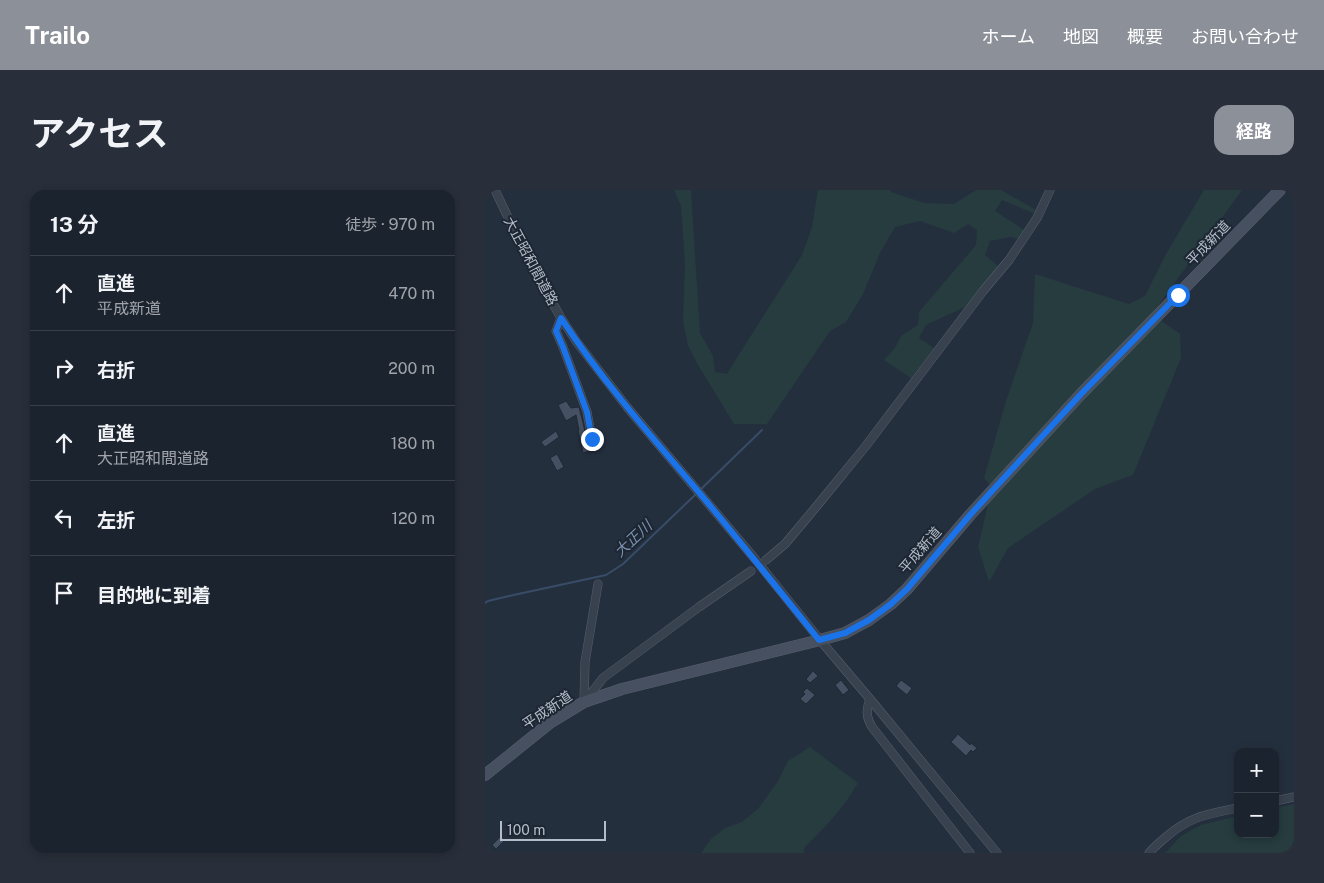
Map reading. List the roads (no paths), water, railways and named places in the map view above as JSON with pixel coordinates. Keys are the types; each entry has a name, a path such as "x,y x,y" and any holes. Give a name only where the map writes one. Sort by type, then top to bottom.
{"street":[{"name":"大正昭和間道路","path":"495,190 526,255 576,341 622,400 819,640 997,853"},
{"path":"766,560 785,544 823,500 983,291 1009,260 1037,218 1050,190"},
{"name":"平成新道","path":"485,775 551,722 585,702 622,689 845,633 869,620 891,604 907,589 970,515 1081,394 1280,190"},
{"path":"561,318 556,331 587,412 592,439"},
{"path":"585,702 603,678 751,571"},
{"path":"585,702 585,662 598,584"},
{"path":"870,699 867,718 872,727 970,853"},
{"path":"1279,800 1294,797"},
{"path":"1149,853 1173,831 1192,819 1206,814 1234,809"}],"waterway":[{"name":"大正川","path":"699,491 762,430"},
{"name":"大正川","path":"485,603 606,575 623,564 696,494"}]}
